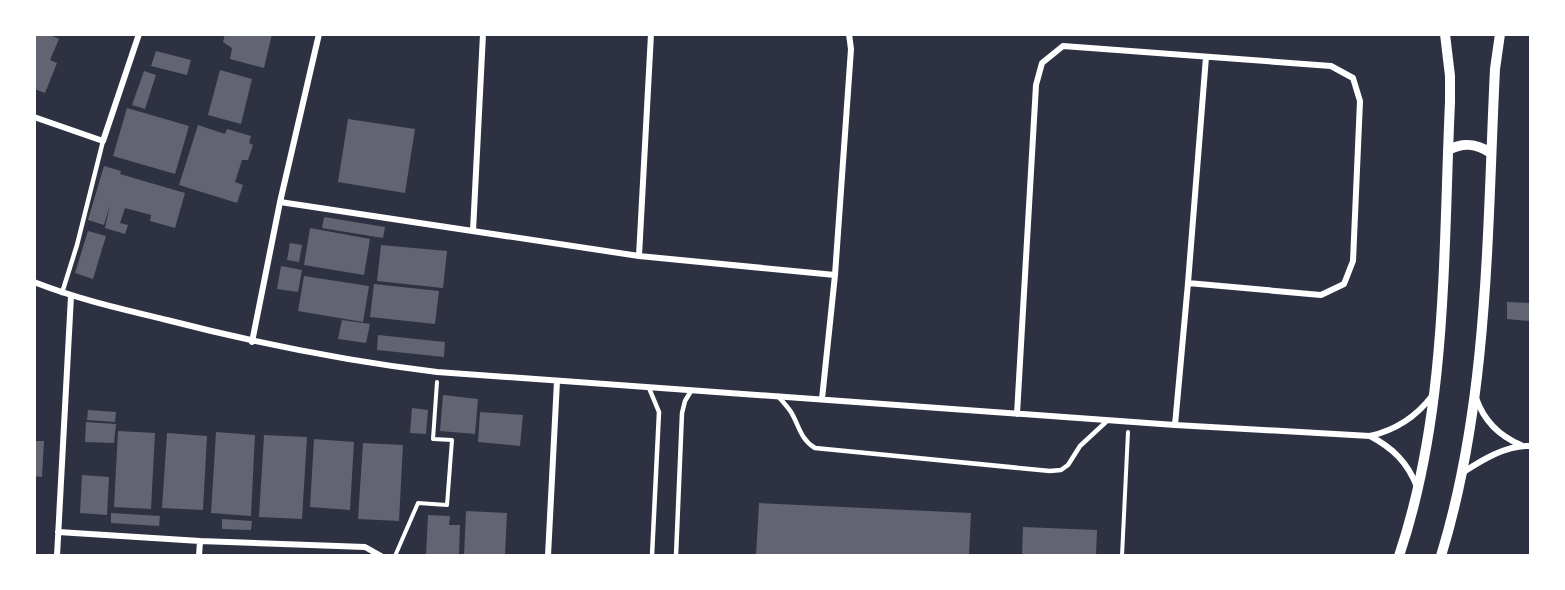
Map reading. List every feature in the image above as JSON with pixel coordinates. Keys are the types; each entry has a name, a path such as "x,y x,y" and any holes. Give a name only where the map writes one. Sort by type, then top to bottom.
{"street":[{"path":"34,117 103,141 139,34"},
{"path":"252,342 280,202 319,34"},
{"path":"473,231 483,34"},
{"path":"639,256 651,34"},
{"path":"822,399 835,275 851,49 849,34"},
{"path":"1399,555 1418,487 1434,393 1440,336 1450,76 1446,34"},
{"path":"1441,555 1462,473 1475,396 1482,316 1495,69 1500,34"},
{"path":"1017,414 1036,85 1042,63 1063,46 1331,66 1353,78 1360,101 1353,261 1344,284 1321,295 1188,283"},
{"path":"1174,425 1206,57"},
{"path":"1448,150 1455,146 1471,144 1491,153"},
{"path":"280,202 639,256 835,275"},
{"path":"34,282 71,296 252,342 383,366 437,372 1107,421 1370,436 1404,423 1426,405 1434,393"},
{"path":"57,555 71,296"},
{"path":"548,555 557,381"},
{"path":"1475,396 1492,427 1501,435 1522,446"},
{"path":"1370,436 1381,441 1399,456 1418,487"},
{"path":"1462,473 1491,457 1522,446 1530,446"},
{"path":"58,532 365,546 381,555"},
{"path":"199,555 200,540"}],"lane":[{"path":"62,293 77,245 103,141"},
{"path":"649,388 659,412 652,555"},
{"path":"676,555 682,413 685,401 692,391"},
{"path":"778,396 790,411 801,435 814,448 1050,471 1061,470 1068,465 1080,446 1107,421"}],"path":[{"path":"395,555 418,503 447,505 452,440 433,439 437,372"},
{"path":"1122,555 1129,422"}],"building":[{"path":"34,34 48,34 59,39 50,60 57,63 45,93 34,89"},
{"path":"225,34 272,34 264,68 230,59 232,48 223,42"},
{"path":"156,51 191,60 187,75 151,66"},
{"path":"220,70 252,79 241,124 208,115"},
{"path":"144,71 156,75 145,109 132,105"},
{"path":"127,108 189,126 175,174 113,156"},
{"path":"348,119 415,129 405,193 338,182"},
{"path":"198,125 225,134 227,129 251,136 249,143 253,145 248,160 242,160 235,182 243,185 237,203 179,185"},
{"path":"104,166 121,171 120,174 185,193 175,228 150,221 151,215 125,208 120,223 128,225 125,234 105,228 110,205 104,225 88,220"},
{"path":"324,217 385,227 383,238 322,228"},
{"path":"310,228 370,239 364,275 304,265"},
{"path":"88,231 106,236 93,279 75,273"},
{"path":"290,243 302,245 299,262 287,260"},
{"path":"381,245 447,251 443,288 377,281"},
{"path":"281,266 302,270 298,292 277,289"},
{"path":"304,276 369,286 363,322 298,311"},
{"path":"374,284 439,291 435,324 370,317"},
{"path":"1507,302 1530,303 1530,321 1507,319"},
{"path":"342,320 370,324 366,343 338,339"},
{"path":"378,335 445,342 444,357 377,350"},
{"path":"443,395 478,399 475,434 440,431"},
{"path":"412,408 428,410 426,434 410,433"},
{"path":"88,410 116,412 115,422 87,420"},
{"path":"480,412 523,415 520,446 478,442"},
{"path":"86,422 116,424 114,443 85,442"},
{"path":"118,431 155,433 151,509 114,507"},
{"path":"216,432 255,435 251,516 211,513"},
{"path":"167,433 207,436 203,510 162,508"},
{"path":"264,435 307,437 302,519 259,517"},
{"path":"314,439 354,442 350,510 310,507"},
{"path":"34,441 44,441 42,477 34,476"},
{"path":"363,443 403,445 399,521 358,519"},
{"path":"82,475 109,477 107,515 80,513"},
{"path":"759,503 971,513 969,556 756,556"},
{"path":"466,511 507,513 505,556 464,556"},
{"path":"111,513 160,516 159,526 111,523"},
{"path":"428,515 450,516 449,525 460,525 459,555 426,556"},
{"path":"222,519 252,521 251,530 222,529"},
{"path":"1023,527 1097,530 1096,556 1022,556"}]}
